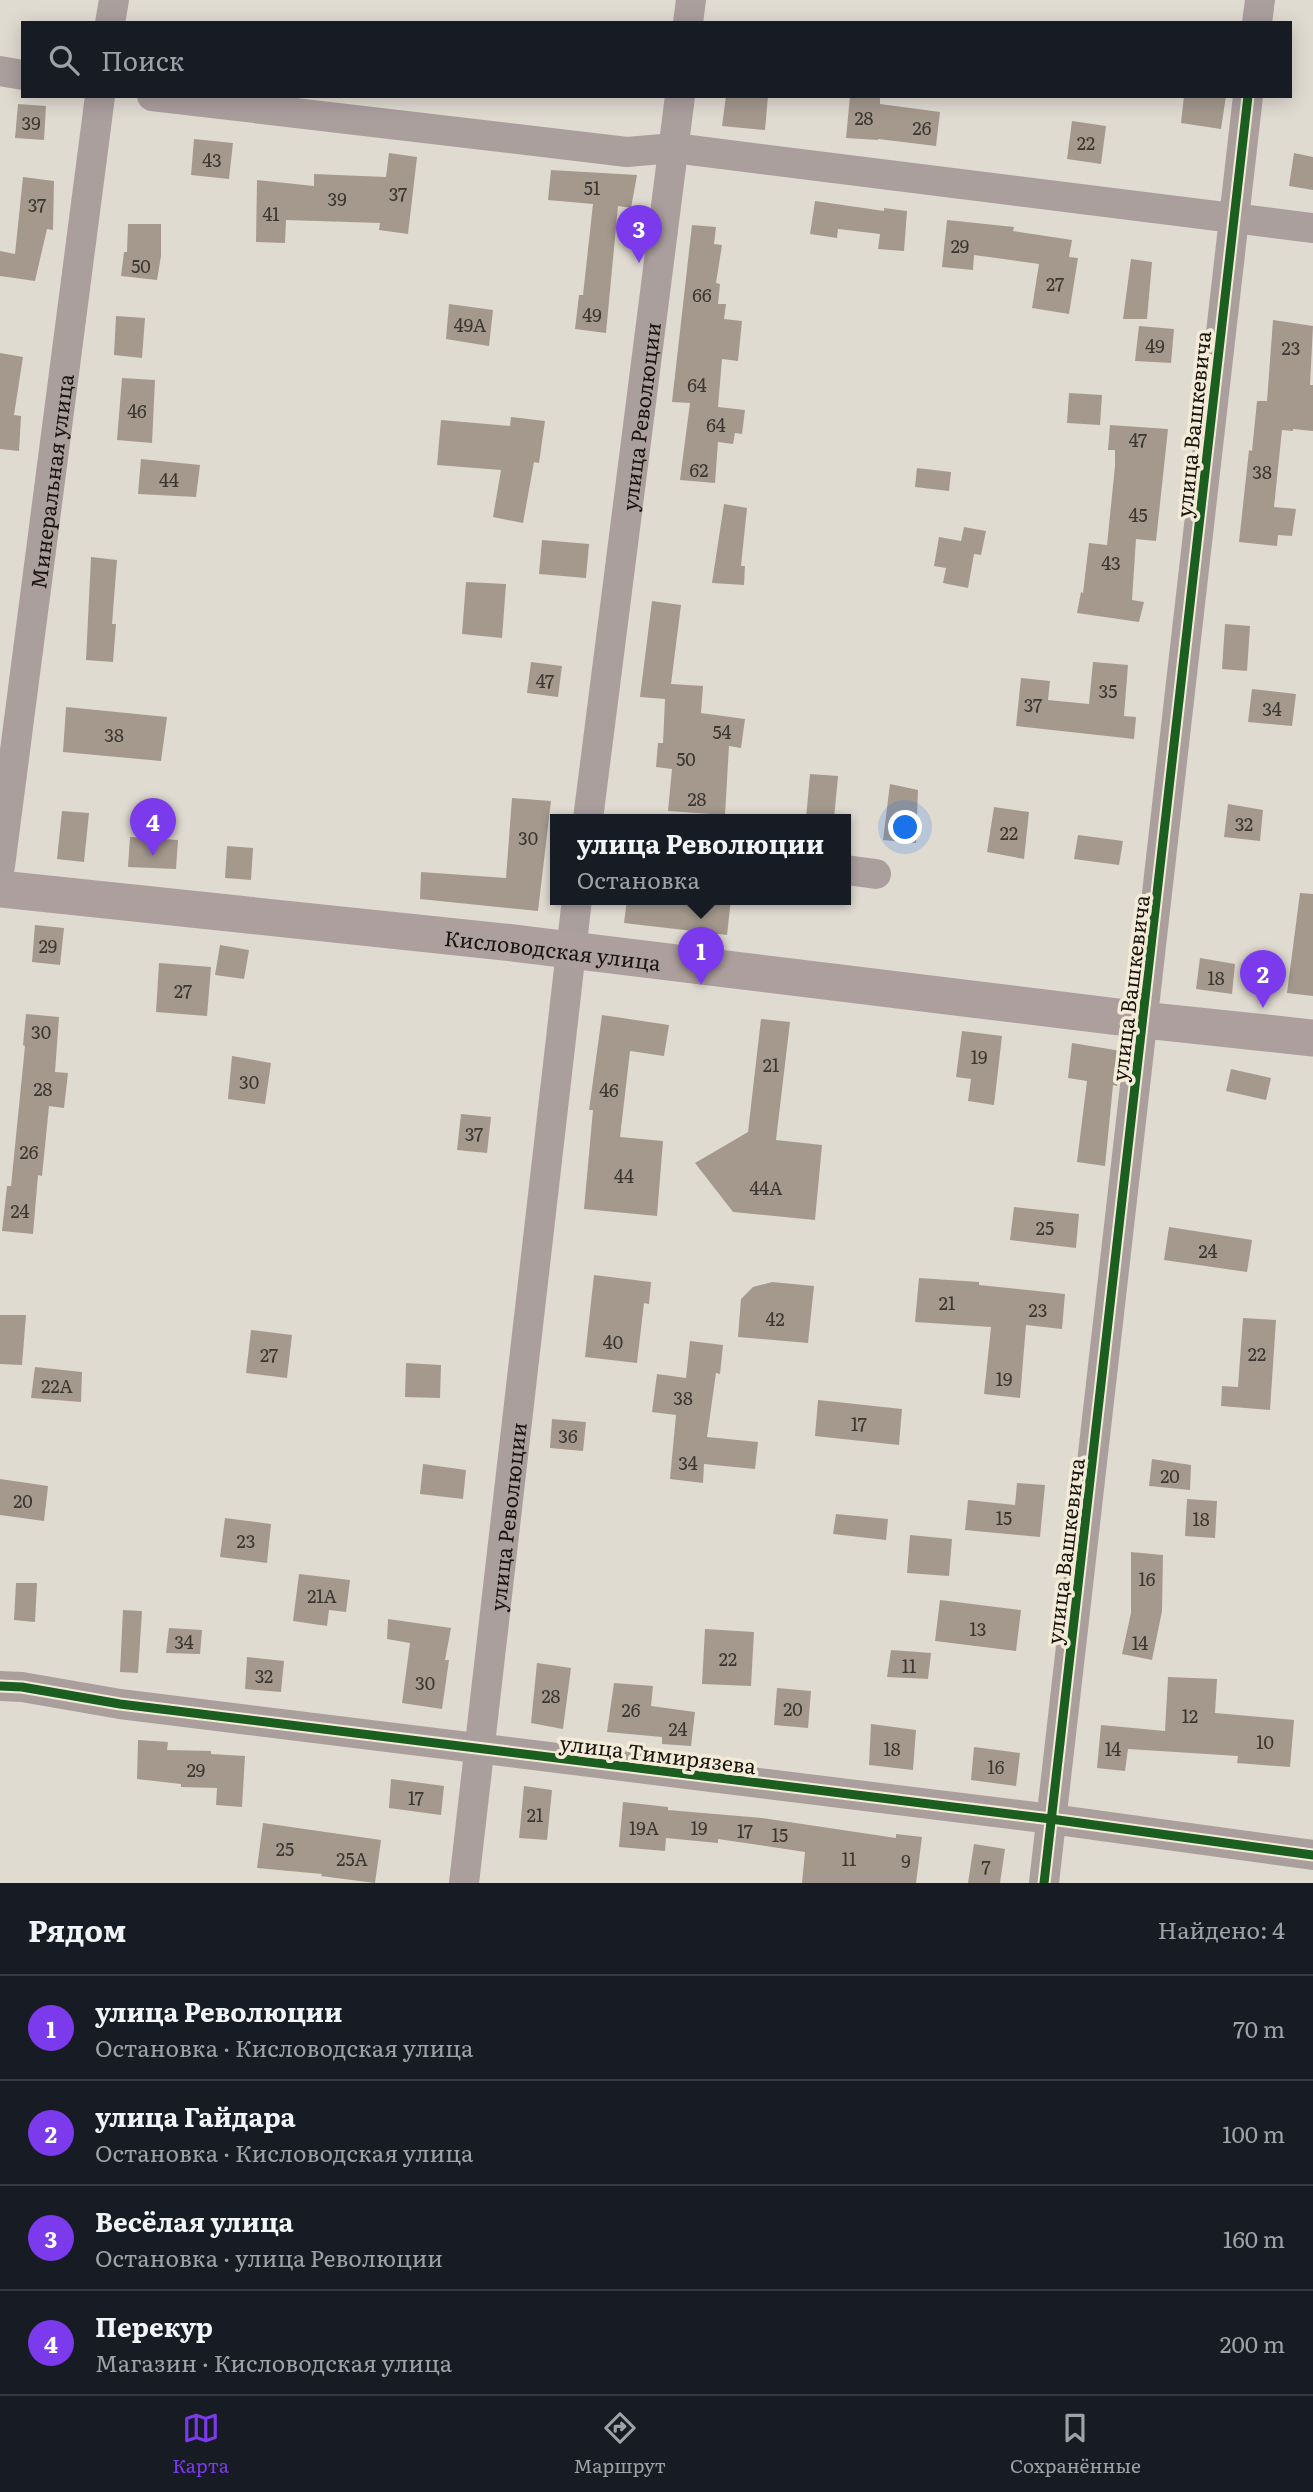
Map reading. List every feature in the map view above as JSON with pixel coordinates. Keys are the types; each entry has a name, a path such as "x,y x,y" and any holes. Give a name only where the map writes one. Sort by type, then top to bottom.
{"main road":[{"name":"Кисловодская улица","path":"0,888 570,950 1143,1020 1313,1038"}],"street":[{"path":"110,21 114,0"},
{"path":"688,21 691,0"},
{"path":"1257,21 1260,0"},
{"path":"0,71 21,75"},
{"name":"Минеральная улица","path":"0,866 100,98"},
{"path":"169,98 627,152 674,148 1313,228"},
{"name":"улица Революции","path":"589,814 680,98"},
{"name":"улица Вашкевича","path":"1044,1883 1248,98"},
{"path":"851,871 876,874"},
{"name":"улица Революции","path":"464,1883 576,905"},
{"name":"улица Тимирязева","path":"0,1686 22,1687 120,1704 1051,1819 1313,1855"}],"building":[{"path":"726,98 768,98 765,130 722,126"},
{"path":"850,98 880,98 880,104 940,112 936,146 846,138"},
{"path":"1184,98 1226,98 1221,129 1181,123"},
{"path":"18,104 46,106 44,140 15,138"},
{"path":"1072,121 1106,126 1101,164 1067,159"},
{"path":"194,139 233,143 229,179 191,175"},
{"path":"389,153 417,157 408,234 379,230 380,223 286,220 285,243 256,242 257,180 314,186 314,174 386,177"},
{"path":"1294,153 1313,157 1313,190 1289,186"},
{"path":"551,170 637,175 631,208 618,206 606,333 575,329 579,295 583,295 593,204 548,200"},
{"path":"23,177 54,181 53,230 47,229 35,281 0,276 0,251 15,254"},
{"path":"815,201 884,211 884,208 907,211 904,251 878,249 880,234 838,229 837,238 810,234"},
{"path":"947,220 1014,227 1013,231 1072,240 1069,257 1078,258 1069,314 1032,308 1039,264 974,255 973,270 942,267"},
{"path":"128,224 161,224 161,256 157,280 121,276 124,252 127,252"},
{"path":"692,225 716,227 714,244 722,245 716,283 720,284 718,304 726,304 724,319 742,321 738,361 722,359 718,407 745,410 742,434 735,433 733,444 718,442 715,483 680,480 690,403 672,402"},
{"path":"1131,259 1152,262 1147,319 1123,319"},
{"path":"449,304 493,310 489,346 446,339"},
{"path":"116,316 145,318 142,358 114,355"},
{"path":"1273,320 1313,326 1310,385 1313,385 1313,431 1282,430 1274,507 1296,509 1292,536 1278,535 1277,546 1239,542 1257,401 1267,401"},
{"path":"1139,326 1174,329 1171,363 1135,361"},
{"path":"0,353 23,357 14,415 21,416 19,451 0,449"},
{"path":"122,378 155,380 152,443 117,440"},
{"path":"1069,393 1102,395 1100,425 1067,423"},
{"path":"511,417 545,421 539,463 534,462 523,523 493,517 501,470 437,465 441,420 510,426"},
{"path":"1110,425 1168,429 1156,541 1136,539 1132,600 1144,602 1139,622 1077,613 1081,592 1083,593 1089,543 1107,545 1115,466 1115,450 1108,450"},
{"path":"141,459 200,465 196,497 138,494"},
{"path":"917,468 951,472 949,491 915,487"},
{"path":"724,504 747,508 741,566 745,566 744,585 712,583"},
{"path":"964,527 986,531 981,555 974,554 968,588 943,583 946,568 934,566 939,537 961,541"},
{"path":"542,540 589,544 586,578 539,574"},
{"path":"91,557 117,560 112,624 116,624 113,662 86,660"},
{"path":"466,582 506,584 502,638 462,634"},
{"path":"652,601 681,605 671,684 703,686 701,713 745,719 741,748 729,746 725,814 668,811 672,769 656,767 658,743 663,743 665,699 640,697"},
{"path":"1225,624 1250,626 1247,671 1222,669"},
{"path":"531,662 562,666 558,697 527,693"},
{"path":"1093,662 1128,665 1124,716 1136,717 1134,739 1016,726 1021,678 1050,681 1048,700 1089,704"},
{"path":"1252,689 1296,694 1292,726 1248,722"},
{"path":"66,707 167,717 161,761 63,752"},
{"path":"810,774 838,776 834,814 806,814"},
{"path":"890,784 918,790 916,843 883,840"},
{"path":"512,798 551,801 538,911 420,899 421,872 506,878"},
{"path":"1228,804 1263,810 1260,841 1224,837"},
{"path":"994,807 1029,812 1024,859 987,852"},
{"path":"62,811 89,813 84,862 57,859"},
{"path":"1078,835 1123,841 1119,865 1074,859"},
{"path":"130,837 178,840 176,869 128,867"},
{"path":"227,846 253,848 251,880 225,878"},
{"path":"1300,893 1313,894 1313,996 1287,993"},
{"path":"626,905 730,905 727,935 624,923"},
{"path":"35,925 64,928 60,965 32,962"},
{"path":"220,945 249,950 244,979 215,975"},
{"path":"1200,958 1235,964 1232,994 1196,989"},
{"path":"159,963 211,967 207,1016 156,1012"},
{"path":"26,1014 59,1017 55,1072 68,1073 64,1108 49,1106 42,1176 38,1175 33,1234 2,1231 7,1186 11,1186"},
{"path":"602,1015 669,1025 664,1056 630,1051 620,1137 663,1141 657,1216 584,1209 593,1110 589,1110"},
{"path":"761,1019 790,1022 776,1140 822,1145 815,1220 733,1212 695,1163 748,1132"},
{"path":"962,1031 1002,1036 994,1105 968,1101 971,1079 956,1077"},
{"path":"1072,1043 1121,1051 1117,1086 1113,1085 1105,1166 1077,1162 1087,1081 1068,1078"},
{"path":"232,1056 271,1063 265,1104 228,1099"},
{"path":"1231,1069 1271,1078 1266,1100 1226,1091"},
{"path":"461,1114 491,1117 487,1153 457,1150"},
{"path":"1014,1207 1079,1214 1076,1248 1010,1240"},
{"path":"1169,1227 1252,1240 1247,1272 1164,1260"},
{"path":"594,1275 651,1282 649,1304 644,1303 637,1363 585,1357"},
{"path":"919,1278 979,1282 979,1285 1065,1294 1062,1329 1026,1325 1020,1398 984,1394 991,1327 915,1322"},
{"path":"772,1282 814,1286 808,1343 738,1337 741,1299 753,1287"},
{"path":"0,1315 26,1315 22,1365 0,1364"},
{"path":"1243,1318 1276,1320 1270,1410 1221,1406 1222,1386 1238,1387"},
{"path":"251,1330 292,1335 287,1378 246,1373"},
{"path":"690,1341 723,1345 707,1437 758,1442 755,1469 704,1464 703,1483 670,1479 676,1415 652,1412 657,1374 686,1378"},
{"path":"406,1363 441,1365 440,1398 405,1397"},
{"path":"35,1367 82,1372 81,1402 31,1398"},
{"path":"818,1400 902,1409 899,1445 815,1436"},
{"path":"552,1419 586,1422 583,1451 550,1448"},
{"path":"1152,1459 1191,1465 1190,1490 1149,1486"},
{"path":"423,1464 466,1470 463,1499 420,1494"},
{"path":"0,1479 48,1486 44,1521 0,1515"},
{"path":"1017,1483 1045,1485 1040,1537 965,1530 968,1500 1015,1505"},
{"path":"1187,1499 1217,1501 1215,1538 1185,1536"},
{"path":"836,1514 888,1519 886,1540 833,1534"},
{"path":"225,1518 271,1524 267,1563 220,1557"},
{"path":"910,1535 952,1539 949,1576 907,1573"},
{"path":"1131,1552 1163,1555 1162,1611 1152,1660 1122,1654 1131,1613"},
{"path":"299,1574 350,1580 346,1612 329,1610 327,1626 293,1621"},
{"path":"16,1583 37,1583 35,1622 14,1620"},
{"path":"940,1600 1021,1610 1016,1651 935,1641"},
{"path":"123,1610 142,1611 138,1673 120,1672"},
{"path":"388,1619 451,1628 445,1660 449,1660 442,1709 402,1703 410,1643 387,1639"},
{"path":"169,1628 202,1630 200,1654 166,1653"},
{"path":"705,1629 754,1632 751,1686 702,1684"},
{"path":"891,1650 931,1653 928,1679 887,1677"},
{"path":"247,1657 284,1661 281,1692 245,1689"},
{"path":"537,1663 571,1668 563,1729 531,1723"},
{"path":"1168,1677 1217,1679 1215,1713 1294,1720 1290,1767 1237,1763 1238,1756 1128,1749 1125,1771 1097,1768 1101,1725 1165,1731"},
{"path":"614,1683 653,1686 651,1706 695,1712 691,1746 662,1744 662,1737 607,1732"},
{"path":"777,1688 811,1691 808,1728 774,1725"},
{"path":"871,1724 916,1730 913,1770 869,1765"},
{"path":"138,1740 168,1742 167,1750 211,1751 211,1754 245,1756 242,1807 216,1805 217,1788 181,1787 181,1784 137,1779"},
{"path":"974,1747 1020,1753 1016,1786 971,1780"},
{"path":"391,1779 444,1786 441,1815 389,1808"},
{"path":"524,1786 552,1790 547,1840 519,1838"},
{"path":"623,1802 668,1807 668,1810 762,1818 896,1838 896,1834 922,1837 916,1883 802,1883 805,1852 718,1839 718,1843 666,1838 665,1851 619,1847"},
{"path":"263,1823 381,1840 375,1883 321,1876 322,1874 257,1868"},
{"path":"974,1844 1005,1849 1000,1883 968,1883"}],"cycle path":[{"path":"1044,1883 1248,98"},
{"path":"0,1686 22,1687 120,1704 1051,1819 1313,1855"}],"place":[{"name":"Весёлая улица","path":"639,263"},
{"name":"Перекур","path":"153,856"},
{"name":"улица Революции","path":"701,985"},
{"name":"улица Гайдара","path":"1263,1008"}]}
